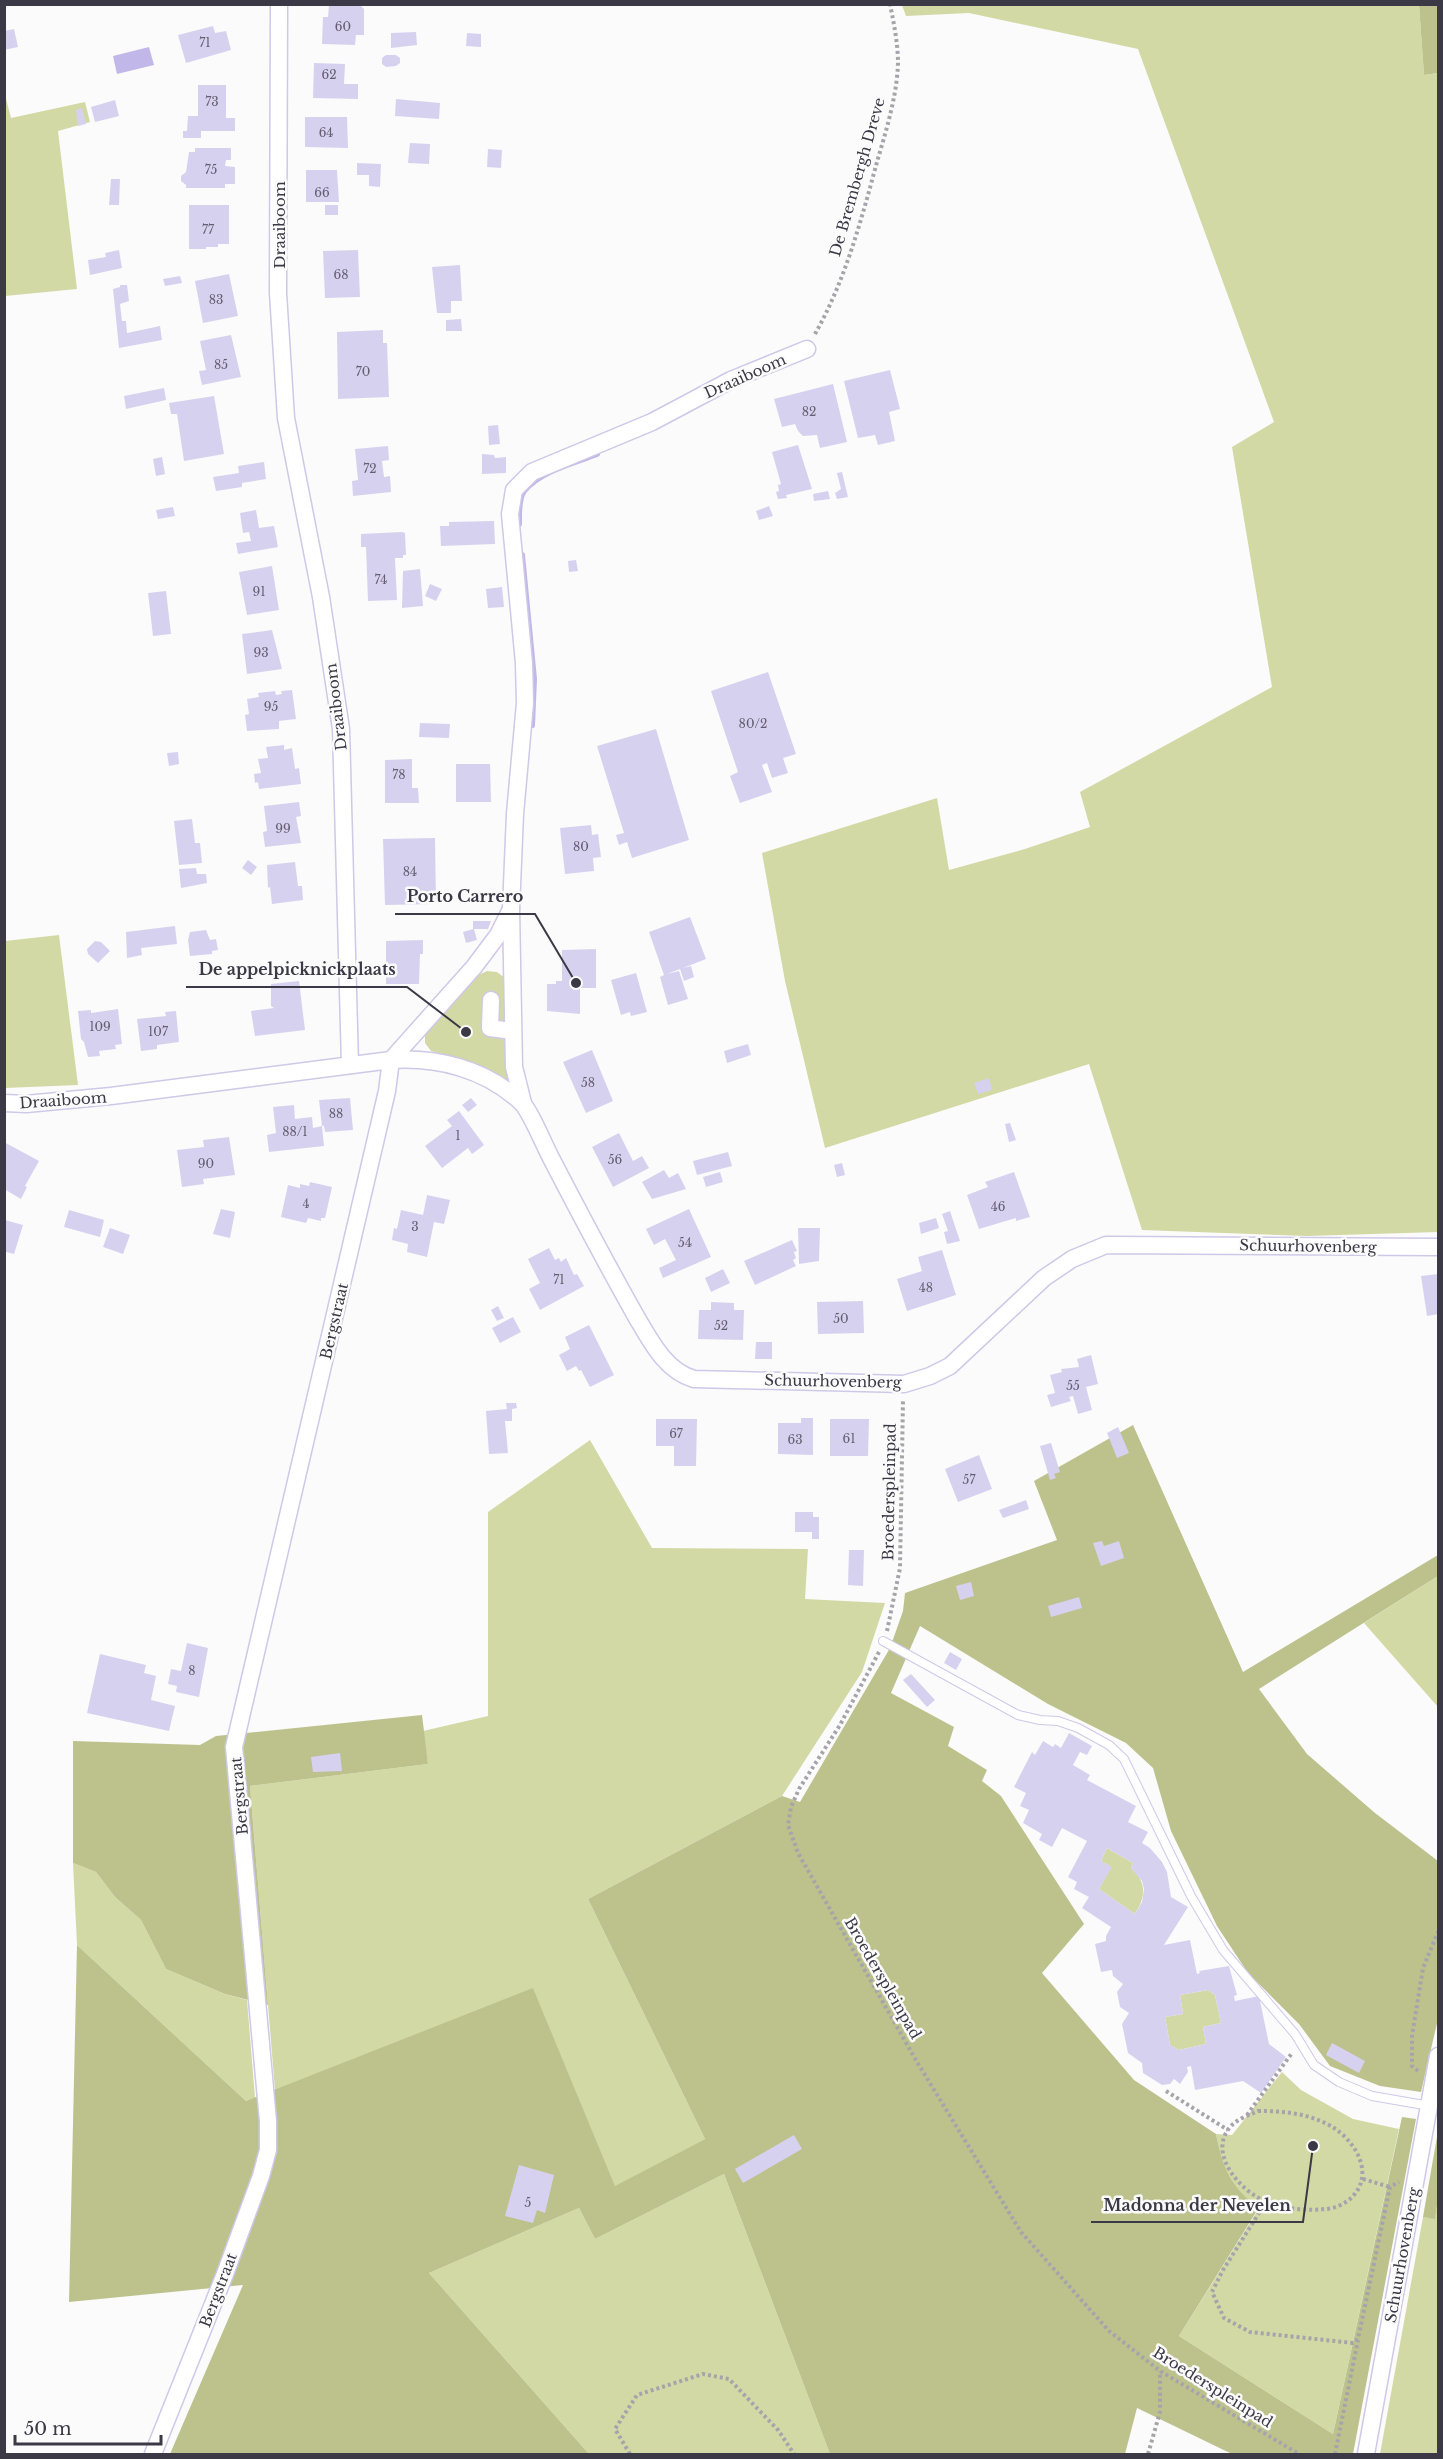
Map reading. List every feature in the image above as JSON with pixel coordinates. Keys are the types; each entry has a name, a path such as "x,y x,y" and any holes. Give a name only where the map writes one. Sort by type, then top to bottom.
{"street":[{"name":"Draaiboom","path":"4,1103 26,1104 111,1096 350,1065 341,729 321,597 286,418 278,293 279,4"},
{"name":"Draaiboom","path":"523,1103 513,1067 512,1031 511,909 515,814 525,703 524,663 510,514 514,490 532,472 652,422 731,381 807,349"},
{"name":"Draaiboom","path":"391,1060 474,968 498,935 511,909"},
{"path":"490,1000 490,1028 512,1031"},
{"name":"Schuurhovenberg","path":"350,1065 414,1059 448,1064 473,1072 523,1103 615,1281 650,1341 675,1372 694,1379 904,1384 930,1376 950,1366 1044,1278 1072,1259 1106,1245 1438,1247"},
{"name":"Bergstraat","path":"153,2454 225,2274 261,2176 268,2150 268,2121 234,1746 387,1091 391,1060"},
{"name":"Schuurhovenberg","path":"1366,2454 1438,2056"}],"lane":[{"path":"883,1641 1018,1715 1058,1721 1078,1728 1109,1745 1124,1759 1191,1896 1223,1950 1295,2034 1314,2065 1338,2082 1372,2096 1430,2106"}],"path":[{"name":"De Brembergh Dreve","path":"807,349 831,305 861,219 889,117 898,64 895,27 890,4"},
{"name":"Broederspleinpad","path":"904,1384 900,1568 890,1626 873,1666 840,1725 799,1789 791,1807 788,1825 798,1853 917,2062 1021,2232 1109,2331 1160,2371 1299,2454"},
{"path":"1433,2086 1412,2066 1412,2036 1423,1968 1438,1932"},
{"path":"1246,2116 1300,2043"},
{"path":"1166,2091 1228,2130"},
{"path":"1258,2111 1283,2111 1330,2125 1359,2154 1364,2169 1358,2192 1346,2202 1330,2209 1308,2211 1266,2202 1243,2188 1231,2173 1222,2142 1228,2130 1246,2116 1258,2111"},
{"path":"1363,2179 1390,2187 1418,2171"},
{"path":"1335,2454 1390,2187"},
{"path":"1266,2202 1223,2270 1212,2292 1224,2318 1250,2332 1353,2343 1358,2339"},
{"path":"1148,2454 1160,2412 1160,2371"},
{"path":"630,2454 615,2429 637,2395 703,2374 729,2379 778,2430 794,2454"}],"green space":[{"path":"902,5 1419,5 1424,75 1438,73 1438,1232 1307,1236 1142,1230 1089,1064 825,1148 785,981 762,853 937,798 949,870 1025,849 1090,827 1080,792 1272,687 1232,447 1274,422 1138,49 969,13 906,16"},
{"path":"1419,5 1438,5 1438,73 1424,75"},
{"path":"4,91 11,118 85,102 90,122 58,131 77,289 5,296"},
{"path":"59,935 78,1085 5,1088 5,941"},
{"path":"487,971 497,972 505,978 515,1090 472,1063 431,1051 425,1043 425,1029 476,976"},
{"path":"1133,1425 1243,1672 1438,1555 1438,1576 1259,1689 1307,1754 1375,1813 1438,1861 1438,2019 1421,2092 1380,2086 1330,2066 1299,2024 1248,1973 1217,1926 1171,1831 1153,1768 1126,1743 1048,1704 920,1626 891,1693 954,1727 948,1746 987,1770 982,1781 1001,1796 1084,1924 1042,1973 1134,2080 1216,2134 1225,2168 1241,2192 1258,2209 1179,2336 1333,2434 1402,2117 1416,2119 1353,2454 1232,2454 1137,2408 1125,2454 830,2454 724,2174 595,2239 579,2208 429,2273 589,2454 170,2454 243,2285 69,2302 77,1945 246,2101 533,1988 615,2186 705,2139 588,1899 782,1796 800,1802 890,1648 903,1611 905,1593 1057,1540 1034,1481"},
{"path":"590,1440 652,1548 808,1549 805,1599 885,1603 862,1672 782,1796 588,1899 705,2139 615,2187 533,1989 275,2090 250,1786 428,1764 423,1731 488,1716 488,1512"},
{"path":"1438,1576 1438,1707 1364,1623"},
{"path":"422,1715 428,1764 250,1786 268,2005 225,1994 166,1969 141,1920 115,1897 96,1872 73,1863 73,1741 200,1745 216,1736"},
{"path":"1107,1848 1133,1863 1131,1868 1140,1879 1143,1896 1135,1914 1099,1889 1111,1867 1101,1861"},
{"path":"73,1863 96,1872 115,1897 141,1920 166,1969 225,1994 247,2000 255,2098 246,2101 77,1945"},
{"path":"1208,1990 1215,1995 1221,2023 1203,2027 1206,2044 1179,2050 1170,2045 1165,2017 1183,2014 1180,1995"},
{"path":"1282,2072 1301,2090 1353,2119 1399,2129 1333,2434 1179,2336 1258,2210 1241,2192 1225,2168 1216,2134 1232,2135"},
{"path":"1438,2131 1438,2200 1435,2219 1423,2217"},
{"path":"724,2174 830,2454 589,2454 429,2273 579,2208 595,2239"},
{"path":"1438,2200 1438,2454 1380,2454 1423,2217 1435,2218"}],"shaded area":[{"path":"149,47 154,65 117,74 113,56"}],"building":[{"path":"329,5 360,5 364,9 364,35 356,35 355,45 322,44 323,17 328,17"},
{"path":"213,26 215,33 226,31 231,50 186,63 178,35"},
{"path":"14,29 18,47 4,50 4,31"},
{"path":"416,32 417,45 391,48 391,33"},
{"path":"467,33 481,34 481,47 466,46"},
{"path":"386,55 396,55 400,58 400,63 386,67 382,64 382,58"},
{"path":"314,63 345,64 344,84 358,84 358,99 313,98"},
{"path":"198,85 226,85 226,118 235,118 235,131 201,131 201,138 183,138 183,131 187,131 188,116 198,116"},
{"path":"396,99 440,103 439,119 395,116"},
{"path":"115,100 119,116 95,122 91,107"},
{"path":"82,108 86,124 78,126 76,110"},
{"path":"305,117 347,117 348,148 305,147"},
{"path":"410,143 430,144 429,164 408,163"},
{"path":"195,148 231,148 231,160 226,160 225,166 235,167 235,184 225,184 225,188 186,188 181,181 181,176 186,172 189,152 195,152"},
{"path":"488,149 502,150 501,168 487,167"},
{"path":"357,163 381,164 380,187 369,186 369,175 357,175"},
{"path":"306,170 337,170 339,202 306,202"},
{"path":"111,179 120,179 119,205 109,205"},
{"path":"189,205 229,205 229,244 218,244 218,247 206,247 206,249 189,249"},
{"path":"325,205 338,205 338,215 325,215"},
{"path":"119,250 122,268 90,275 88,260 106,257 105,253"},
{"path":"358,250 360,297 325,298 323,251"},
{"path":"460,265 462,301 451,301 451,313 437,313 432,267"},
{"path":"229,274 238,316 203,323 195,281"},
{"path":"180,276 182,283 165,286 163,279"},
{"path":"120,285 127,285 129,301 120,304 122,321 126,321 127,333 160,326 162,340 119,348 113,289"},
{"path":"461,319 462,331 446,331 446,320"},
{"path":"383,330 383,343 387,343 389,397 338,399 337,332"},
{"path":"231,335 241,377 202,385 199,371 206,370 200,341"},
{"path":"890,370 900,409 889,412 895,441 878,445 875,435 858,438 844,381"},
{"path":"833,384 847,442 820,448 817,435 803,436 795,424 782,427 774,399"},
{"path":"164,388 166,400 126,409 124,396"},
{"path":"214,396 224,454 184,461 177,414 171,414 169,403"},
{"path":"498,425 500,444 489,445 488,426"},
{"path":"798,445 812,489 778,499 776,492 779,491 778,485 781,484 772,452"},
{"path":"388,446 389,460 382,461 384,477 390,476 391,492 353,496 352,481 358,480 355,449"},
{"path":"482,454 494,455 495,458 506,457 506,473 482,474"},
{"path":"162,457 165,474 156,476 153,459"},
{"path":"264,462 266,479 242,483 242,487 216,491 213,477 239,473 238,466"},
{"path":"842,472 848,497 837,499 835,493 841,489 837,473"},
{"path":"828,491 830,499 814,501 813,494"},
{"path":"769,506 773,516 759,520 756,511"},
{"path":"173,507 175,516 158,519 156,510"},
{"path":"256,510 259,528 274,526 278,547 238,554 236,543 251,541 249,532 243,533 240,513"},
{"path":"494,521 495,544 441,546 440,526 449,526 449,522"},
{"path":"405,533 406,555 403,555 403,558 395,558 397,600 368,601 366,547 361,547 361,534"},
{"path":"576,560 578,571 569,572 568,561"},
{"path":"272,566 279,610 247,615 239,572"},
{"path":"420,569 423,606 402,608 403,571"},
{"path":"430,584 442,589 436,601 425,596"},
{"path":"502,587 504,607 488,608 486,589"},
{"path":"166,591 171,634 153,636 148,593"},
{"path":"272,630 282,669 247,674 242,634"},
{"path":"768,672 796,754 783,758 788,773 772,778 767,763 762,765 772,792 740,803 730,776 738,772 711,691"},
{"path":"292,690 296,719 279,721 279,729 247,731 245,715 249,714 247,699 259,697 258,693 275,691 276,695 282,694 281,691"},
{"path":"420,723 450,724 449,738 419,737"},
{"path":"656,729 689,840 632,858 627,842 619,845 616,835 624,833 597,746"},
{"path":"284,745 284,750 292,748 295,769 299,768 301,784 259,789 258,782 255,783 254,774 261,773 258,759 268,758 266,747"},
{"path":"178,752 179,764 169,766 167,753"},
{"path":"412,759 412,788 418,788 419,803 385,803 385,760"},
{"path":"456,764 490,764 491,802 456,802"},
{"path":"299,802 301,816 296,817 301,843 265,847 263,832 267,831 264,806"},
{"path":"192,819 195,843 200,843 202,863 179,865 174,821"},
{"path":"591,825 592,835 598,834 601,857 593,858 594,871 565,874 560,828"},
{"path":"435,838 436,904 385,905 383,839"},
{"path":"248,860 257,867 251,875 242,868"},
{"path":"295,862 298,886 302,886 303,900 272,904 270,887 268,888 267,865"},
{"path":"196,868 197,874 206,874 207,883 181,888 179,869"},
{"path":"690,917 706,959 683,968 691,966 694,977 684,981 680,969 667,974 679,971 688,999 668,1005 660,977 664,975 649,932"},
{"path":"473,921 491,921 488,929 474,929 477,940 466,943 463,932 473,929"},
{"path":"175,926 177,944 141,948 142,955 127,958 126,932"},
{"path":"206,930 210,940 216,939 218,950 212,951 212,954 190,956 188,940 190,932"},
{"path":"423,940 419,984 386,984 386,941"},
{"path":"95,941 101,942 110,951 98,963 88,954 87,949"},
{"path":"596,949 596,988 580,988 580,1014 547,1011 547,984 562,981 562,950"},
{"path":"636,973 647,1012 631,1016 630,1012 621,1015 611,980"},
{"path":"299,981 305,1030 255,1036 251,1011 274,1008 271,1006 271,984"},
{"path":"118,1009 122,1044 115,1045 116,1049 99,1051 100,1056 88,1057 81,1039 78,1011 91,1010 91,1013"},
{"path":"176,1011 179,1042 157,1045 157,1049 141,1051 137,1019 166,1016 165,1012"},
{"path":"748,1044 751,1055 727,1063 724,1051"},
{"path":"592,1050 613,1101 586,1113 563,1062"},
{"path":"989,1078 992,1090 978,1094 974,1083"},
{"path":"350,1098 353,1130 325,1132 322,1126 319,1100"},
{"path":"471,1098 477,1105 468,1112 462,1105"},
{"path":"294,1105 295,1119 312,1117 313,1128 322,1126 324,1146 269,1152 267,1135 276,1133 273,1107"},
{"path":"459,1111 484,1145 472,1154 468,1148 442,1168 425,1146 452,1126 447,1120"},
{"path":"1010,1123 1016,1140 1009,1142 1005,1124"},
{"path":"619,1133 633,1161 642,1156 649,1168 613,1187 592,1147"},
{"path":"229,1137 235,1175 203,1179 204,1184 182,1187 177,1150 204,1147 203,1140"},
{"path":"4,1142 39,1161 25,1186 27,1187 21,1199 4,1189"},
{"path":"728,1152 732,1166 697,1175 693,1161"},
{"path":"842,1163 845,1175 837,1177 834,1165"},
{"path":"664,1170 669,1178 678,1173 686,1189 652,1199 642,1182"},
{"path":"720,1172 723,1182 706,1187 703,1177"},
{"path":"1014,1172 1030,1217 1016,1221 1016,1218 979,1229 967,1195 988,1187 985,1182"},
{"path":"310,1182 332,1187 325,1218 321,1218 321,1221 308,1218 306,1223 281,1217 288,1185 300,1188 300,1184 309,1186"},
{"path":"427,1195 450,1200 444,1224 434,1222 427,1257 407,1252 408,1244 392,1240 401,1210 423,1215"},
{"path":"221,1209 235,1212 230,1238 213,1234"},
{"path":"689,1209 711,1257 663,1278 659,1268 676,1260 665,1239 654,1245 646,1229"},
{"path":"69,1210 104,1220 100,1237 64,1227"},
{"path":"950,1211 960,1241 947,1244 944,1232 948,1231 942,1214"},
{"path":"936,1218 939,1228 921,1234 919,1223"},
{"path":"5,1220 23,1225 14,1254 6,1252 5,1256"},
{"path":"110,1228 130,1235 123,1254 103,1247"},
{"path":"798,1228 820,1228 819,1261 799,1264"},
{"path":"792,1240 797,1251 794,1252 796,1258 793,1260 796,1266 755,1285 744,1261"},
{"path":"549,1248 555,1260 559,1258 561,1262 566,1258 574,1275 577,1274 584,1286 540,1310 529,1289 540,1283 528,1259"},
{"path":"942,1250 956,1295 907,1311 897,1279 922,1271 918,1257"},
{"path":"723,1269 730,1283 711,1292 705,1278"},
{"path":"1438,1274 1438,1314 1427,1316 1421,1276"},
{"path":"863,1301 864,1333 818,1334 817,1302"},
{"path":"711,1302 734,1303 734,1310 744,1310 743,1340 698,1339 699,1310 711,1310"},
{"path":"498,1306 504,1318 497,1321 491,1310"},
{"path":"513,1317 521,1332 500,1343 492,1328"},
{"path":"589,1325 614,1375 590,1387 581,1370 579,1371 576,1366 567,1371 559,1355 570,1349 565,1337"},
{"path":"756,1342 772,1342 772,1359 755,1359"},
{"path":"1091,1355 1098,1384 1086,1387 1092,1410 1078,1414 1073,1396 1069,1397 1071,1401 1051,1407 1047,1395 1055,1393 1050,1375 1062,1372 1061,1369 1079,1367 1077,1359"},
{"path":"506,1403 516,1403 517,1408 512,1409 512,1421 505,1421 508,1453 489,1454 486,1411 507,1409"},
{"path":"801,1418 813,1418 813,1455 778,1454 778,1423 801,1423"},
{"path":"656,1419 697,1419 696,1466 674,1466 674,1446 656,1446"},
{"path":"830,1419 869,1419 868,1456 830,1456"},
{"path":"1118,1427 1129,1453 1117,1458 1107,1433"},
{"path":"1051,1443 1060,1472 1054,1474 1056,1478 1050,1480 1040,1446"},
{"path":"979,1455 992,1489 958,1502 945,1469"},
{"path":"1026,1500 1029,1509 1003,1518 999,1510"},
{"path":"795,1512 813,1512 813,1517 819,1517 819,1539 812,1539 812,1532 795,1532"},
{"path":"1102,1541 1104,1546 1119,1541 1124,1558 1101,1566 1093,1543"},
{"path":"849,1550 864,1550 863,1586 848,1585"},
{"path":"971,1582 974,1596 960,1600 956,1586"},
{"path":"1079,1597 1082,1608 1051,1617 1048,1606"},
{"path":"187,1643 208,1648 199,1697 176,1692 177,1686 168,1684 171,1669 181,1671"},
{"path":"950,1652 962,1659 956,1670 944,1663"},
{"path":"100,1654 146,1665 144,1673 156,1676 151,1700 175,1706 169,1731 87,1713"},
{"path":"911,1674 935,1700 927,1707 903,1680"},
{"path":"1069,1733 1092,1746 1087,1755 1080,1752 1073,1765 1090,1775 1087,1780 1136,1806 1128,1822 1148,1832 1142,1843 1150,1848 1162,1862 1167,1872 1171,1897 1188,1907 1164,1945 1190,1940 1197,1974 1200,1973 1199,1971 1229,1966 1237,1995 1234,1996 1235,2001 1259,1996 1269,2044 1286,2057 1261,2093 1243,2081 1195,2090 1191,2066 1187,2067 1188,2072 1180,2084 1174,2079 1170,2084 1162,2085 1143,2073 1142,2063 1128,2053 1122,2024 1129,2013 1120,2007 1117,1992 1123,1984 1113,1976 1112,1970 1101,1972 1095,1944 1106,1941 1111,1927 1082,1908 1089,1897 1074,1889 1077,1882 1068,1877 1087,1841 1062,1828 1052,1847 1039,1840 1042,1834 1023,1823 1029,1810 1020,1806 1026,1793 1014,1787 1032,1752 1035,1755 1043,1741 1053,1747 1055,1744 1061,1748","holes":["1107,1848 1133,1863 1131,1868 1142,1881 1144,1889 1142,1902 1135,1914 1099,1889 1112,1867 1101,1861","1208,1990 1215,1995 1221,2023 1203,2027 1206,2044 1179,2050 1170,2045 1165,2017 1183,2014 1180,1995"]},
{"path":"340,1753 342,1771 313,1772 311,1757"},
{"path":"1332,2043 1365,2061 1359,2073 1326,2055"},
{"path":"794,2135 802,2149 743,2183 735,2169"},
{"path":"519,2165 554,2175 545,2213 537,2210 533,2223 505,2216"}],"waterway":[{"path":"519,524 521,498 531,484 558,468 597,454"},
{"path":"522,555 534,679 532,725"}],"place":[{"name":"Porto Carrero","path":"576,983"},
{"name":"De appelpicknickplaats","path":"466,1032"},
{"name":"Madonna der Nevelen","path":"1313,2146"}]}
